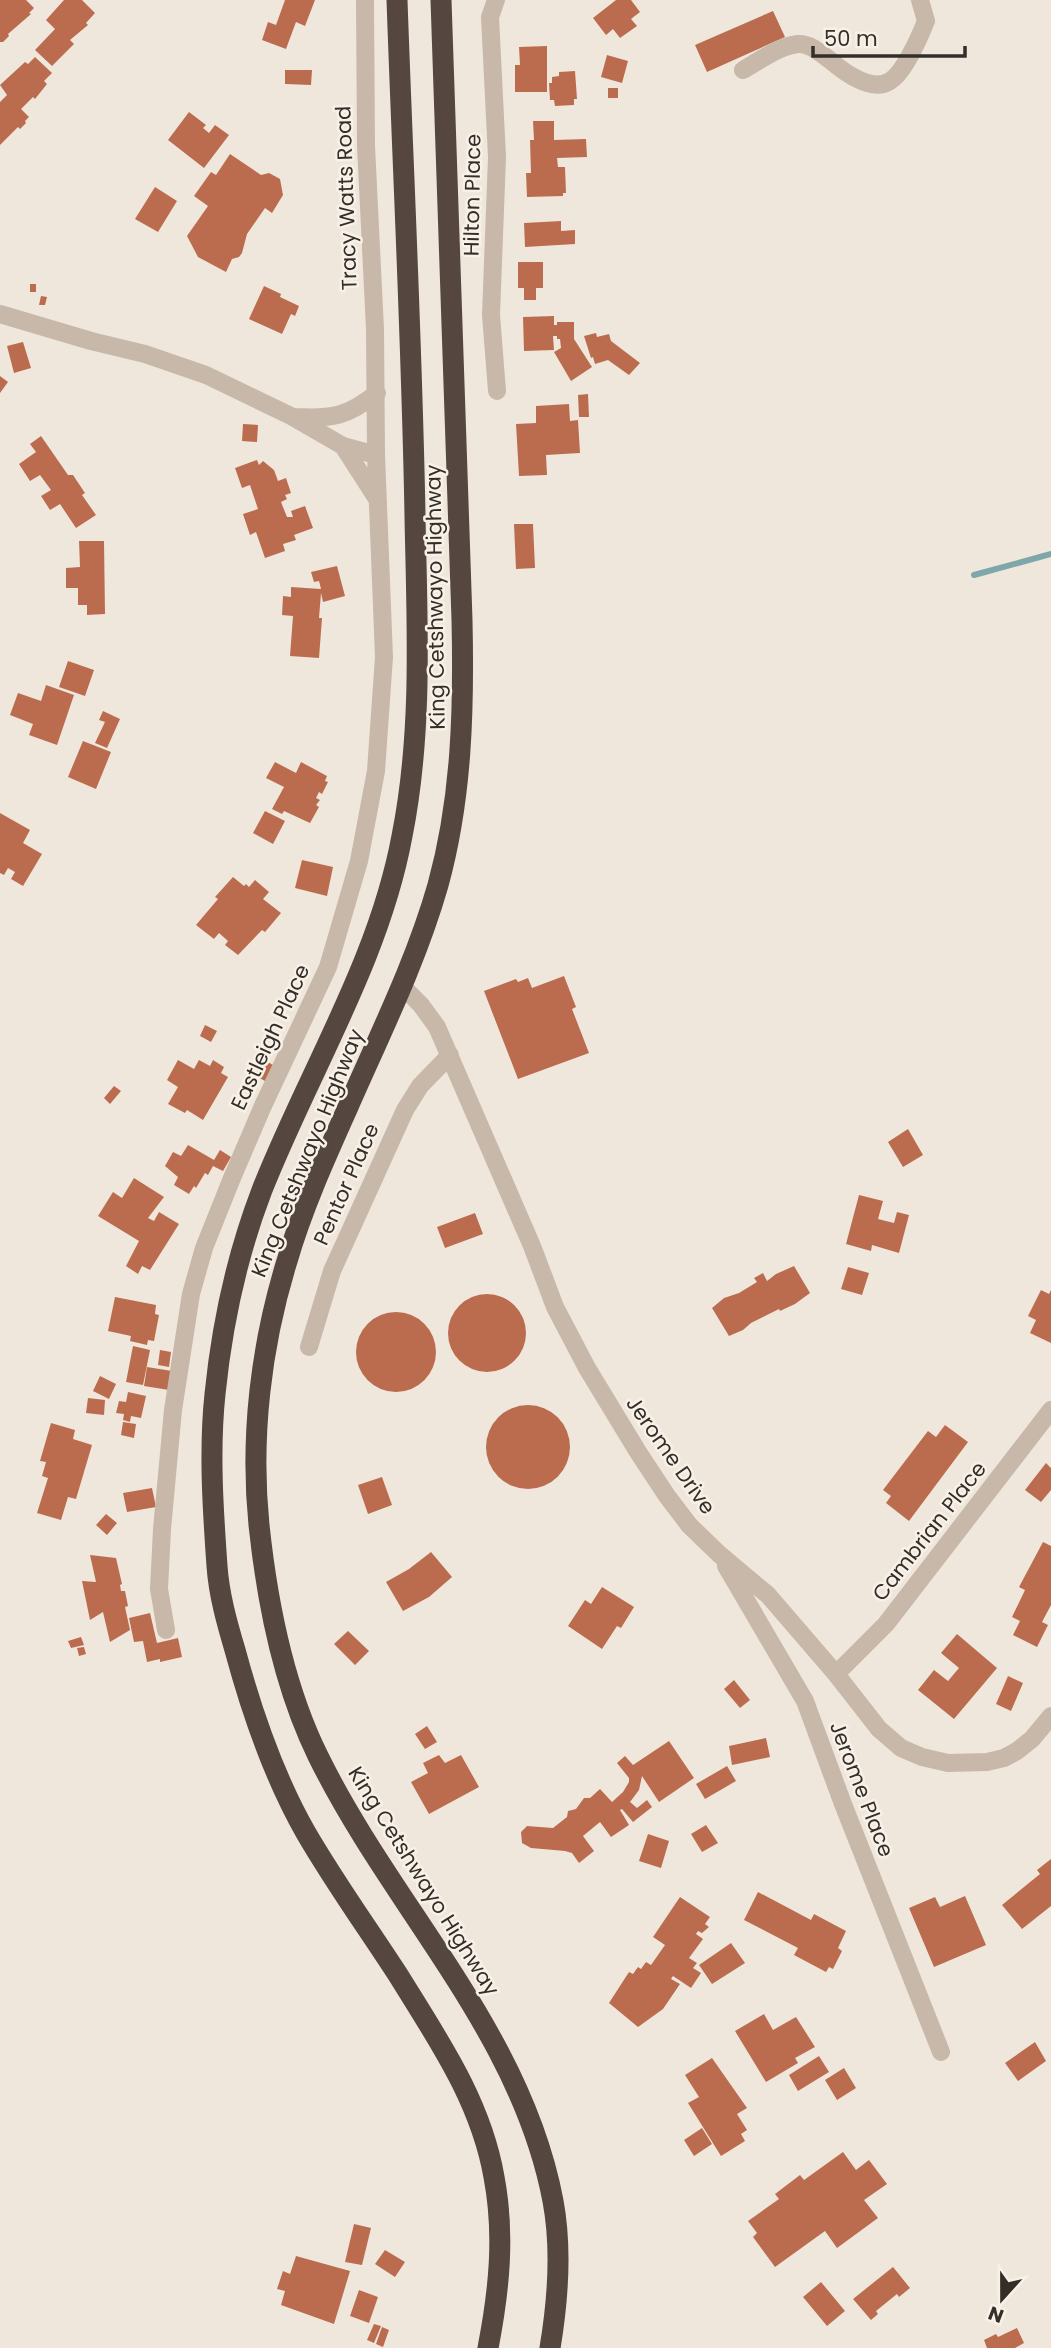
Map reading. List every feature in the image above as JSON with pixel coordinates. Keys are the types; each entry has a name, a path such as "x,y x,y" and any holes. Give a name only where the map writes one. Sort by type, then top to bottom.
{"highway":[{"name":"King Cetshwayo Highway","path":"397,0 412,343 417,642 416,729 411,783 402,840 373,939 263,1189 241,1253 227,1312 214,1396 215,1530 218,1576 226,1618 251,1707 276,1768 305,1831 456,2068 476,2112 495,2179 500,2225 500,2280 488,2348"},
{"name":"King Cetshwayo Highway","path":"441,0 464,685 462,744 452,821 438,884 402,986 331,1145 288,1255 279,1288 270,1325 257,1418 259,1520 265,1572 288,1678 316,1753 373,1854 465,1991 504,2059 532,2126 554,2205 558,2253 551,2348"}],"street":[{"name":"Tracy Watts Road","path":"365,0 366,146 377,393 376,455"},
{"name":"Hilton Place","path":"496,0 491,17 497,157 491,315 497,391"},
{"path":"743,70 784,48 804,45 824,55 848,74 869,83 883,84 896,75 920,36 926,20 920,0"},
{"path":"0,314 145,354 206,375 291,416 343,446 376,455"},
{"path":"291,416 326,418 347,414 377,393"},
{"path":"343,446 377,499"},
{"name":"Eastleigh Place","path":"166,1630 159,1589 162,1528 173,1410 191,1294 204,1248 232,1178 328,967 359,861 376,771 384,657 376,455"},
{"name":"Jerome Drive","path":"402,986 421,1005 437,1027 532,1246 555,1307 587,1368 667,1496 690,1525 719,1554 768,1595 879,1729 901,1748 922,1757 948,1763 987,1762 1017,1751 1032,1739 1051,1716"},
{"name":"Pentor Place","path":"309,1346 332,1271 405,1110 419,1086 450,1055"},
{"name":"Cambrian Place","path":"836,1674 886,1624 1051,1410"},
{"name":"Jerome Place","path":"719,1554 805,1701 842,1804 941,2052"}],"building":[{"path":"0,0 26,0 34,8 3,42 0,42"},
{"path":"64,0 82,0 95,13 86,23 88,25 70,40 74,44 52,66 35,50 55,29 46,20"},
{"path":"285,0 315,0 305,26 296,22 286,49 262,40 268,22 276,25"},
{"path":"616,0 631,0 640,12 631,19 637,26 620,38 613,29 606,35 593,18"},
{"path":"773,11 785,37 707,72 695,45"},
{"path":"547,46 547,92 515,92 515,65 520,65 519,47"},
{"path":"607,55 628,61 622,83 601,77"},
{"path":"35,57 52,73 44,81 47,84 35,99 33,97 21,109 29,117 26,123 20,129 18,127 0,145 0,102 7,95 0,85 25,62 28,64"},
{"path":"285,70 312,70 311,85 285,84"},
{"path":"575,71 577,99 574,99 574,105 555,106 554,100 550,100 549,83 552,83 552,77 559,76 559,72"},
{"path":"608,88 618,88 618,98 608,98"},
{"path":"189,112 206,125 203,128 209,133 215,125 229,135 204,168 168,140"},
{"path":"533,121 554,121 554,140 586,139 587,157 557,158 558,167 565,167 566,193 563,193 563,196 527,197 526,173 531,173 530,140 534,140"},
{"path":"230,154 261,175 269,173 280,179 283,195 272,213 265,208 247,234 242,253 232,259 226,272 198,257 187,236 208,206 194,196 211,172 216,175"},
{"path":"155,187 177,201 158,232 135,219"},
{"path":"561,221 561,231 575,230 575,244 525,247 524,223"},
{"path":"518,262 543,262 543,288 536,288 536,300 524,300 524,288 518,288"},
{"path":"30,284 36,284 36,292 30,292"},
{"path":"264,286 299,306 295,316 291,314 282,334 249,319"},
{"path":"41,296 47,297 45,305 39,305"},
{"path":"554,316 554,325 557,325 557,322 574,322 574,339 592,367 571,381 554,352 561,348 557,336 553,336 554,350 524,351 523,317"},
{"path":"596,333 597,337 609,334 611,341 640,363 629,375 608,360 595,364 584,336"},
{"path":"23,342 31,368 14,373 7,346"},
{"path":"0,376 8,382 0,393"},
{"path":"588,394 589,417 579,417 578,395"},
{"path":"569,404 570,421 578,420 580,453 546,455 547,475 519,476 516,424 536,423 536,406"},
{"path":"243,424 258,425 257,442 242,441"},
{"path":"41,436 68,475 73,475 85,493 82,495 96,515 76,528 60,504 50,510 41,496 51,490 40,475 30,481 19,464 36,452 30,444"},
{"path":"257,460 259,465 263,461 274,470 278,481 286,478 291,493 285,495 287,499 281,502 287,517 293,517 291,511 305,506 313,528 294,535 296,540 283,544 285,551 265,558 256,532 250,535 243,514 258,509 250,485 242,488 235,468"},
{"path":"514,524 533,524 535,568 516,569"},
{"path":"79,541 104,541 105,614 87,615 87,605 78,605 78,588 66,588 66,568 80,567"},
{"path":"337,566 345,596 323,602 321,593 319,658 290,656 293,616 282,615 283,596 291,597 291,587 321,589 319,581 314,582 311,572"},
{"path":"68,661 94,670 85,696 59,687"},
{"path":"46,685 74,695 57,745 29,735 33,724 10,715 18,693 41,701"},
{"path":"103,711 120,719 107,748 95,743 105,722 99,720"},
{"path":"83,741 111,752 96,789 68,777"},
{"path":"275,762 296,773 301,762 327,776 325,781 328,782 322,794 319,792 316,798 320,800 316,805 319,807 310,823 284,811 282,814 272,809 284,787 266,778"},
{"path":"265,811 285,821 273,844 253,833"},
{"path":"0,813 30,830 23,843 42,854 23,886 11,879 15,872 8,868 4,875 0,873"},
{"path":"302,860 333,867 327,896 295,888"},
{"path":"233,877 249,887 255,880 269,892 263,899 281,913 265,932 262,930 238,955 225,945 228,941 219,933 214,939 196,925"},
{"path":"564,976 576,1007 572,1009 589,1053 518,1079 484,991 516,979 518,982 528,978 532,988"},
{"path":"205,1025 217,1031 211,1042 200,1036"},
{"path":"264,1059 274,1066 265,1081 254,1075"},
{"path":"178,1060 194,1069 199,1060 210,1066 213,1060 224,1067 221,1073 228,1077 203,1120 187,1110 185,1113 168,1104 178,1087 167,1080"},
{"path":"114,1086 121,1091 110,1104 104,1098"},
{"path":"908,1129 923,1155 903,1167 888,1142"},
{"path":"188,1145 214,1160 220,1150 231,1157 223,1171 213,1166 189,1194 174,1185 178,1177 165,1166 173,1152 181,1156"},
{"path":"134,1178 164,1197 148,1218 154,1221 159,1212 179,1224 150,1270 142,1266 138,1274 126,1266 139,1241 98,1216 113,1192 122,1198"},
{"path":"859,1195 883,1201 878,1219 894,1223 897,1212 909,1215 899,1253 872,1245 871,1251 846,1244"},
{"path":"475,1213 483,1234 445,1248 437,1227"},
{"path":"794,1266 810,1293 795,1304 780,1311 779,1309 729,1336 712,1308 724,1298 757,1282 754,1278 763,1273 767,1281"},
{"path":"848,1267 869,1273 862,1295 841,1289"},
{"path":"1041,1290 1049,1294 1051,1290 1051,1343 1030,1333 1036,1320 1028,1316"},
{"path":"487,1294 502,1297 514,1306 523,1318 526,1333 523,1348 514,1360 502,1369 487,1372 472,1369 460,1360 451,1348 448,1333 451,1318 460,1306 472,1297"},
{"path":"115,1297 156,1305 155,1314 159,1315 154,1341 148,1340 147,1345 130,1341 131,1336 108,1331"},
{"path":"396,1312 411,1315 424,1324 433,1337 436,1352 433,1367 424,1380 411,1389 396,1392 381,1389 368,1380 359,1367 356,1352 359,1337 368,1324 381,1315"},
{"path":"133,1346 150,1350 143,1385 126,1382"},
{"path":"160,1350 171,1352 169,1367 158,1365"},
{"path":"147,1367 172,1371 169,1390 144,1386"},
{"path":"100,1376 116,1384 109,1399 93,1391"},
{"path":"128,1392 146,1396 141,1418 131,1416 130,1422 123,1420 124,1414 116,1413 119,1401 126,1402"},
{"path":"88,1398 105,1400 104,1415 86,1413"},
{"path":"528,1405 544,1408 558,1417 567,1431 570,1447 567,1463 558,1477 544,1486 528,1489 512,1486 498,1477 489,1463 486,1447 489,1431 498,1417 512,1408"},
{"path":"123,1422 136,1424 134,1438 121,1435"},
{"path":"51,1423 75,1430 73,1439 92,1445 76,1499 68,1497 61,1520 37,1513 48,1478 42,1476 46,1462 40,1461"},
{"path":"945,1425 968,1442 909,1521 886,1503 891,1496 883,1490 928,1431 936,1437"},
{"path":"1046,1463 1051,1468 1051,1490 1041,1502 1025,1490"},
{"path":"382,1477 392,1505 368,1514 358,1485"},
{"path":"152,1488 156,1507 127,1512 123,1493"},
{"path":"106,1514 117,1523 107,1535 96,1525"},
{"path":"1043,1542 1051,1546 1051,1605 1042,1622 1048,1625 1037,1647 1013,1635 1020,1621 1012,1617 1025,1590 1019,1587"},
{"path":"431,1552 452,1577 429,1597 403,1611 386,1582"},
{"path":"90,1555 116,1558 121,1591 125,1591 130,1630 110,1642 103,1612 90,1620 82,1581 96,1582"},
{"path":"602,1587 634,1607 621,1628 617,1626 602,1649 568,1626 585,1600 591,1604"},
{"path":"150,1613 157,1643 178,1638 182,1657 147,1662 143,1641 134,1642 129,1618"},
{"path":"348,1631 369,1651 355,1665 334,1644"},
{"path":"957,1634 997,1668 954,1719 918,1690 934,1670 948,1681 959,1668 941,1653"},
{"path":"81,1637 84,1645 71,1648 68,1641"},
{"path":"84,1647 86,1654 79,1656 77,1648"},
{"path":"1008,1676 1023,1683 1011,1711 996,1704"},
{"path":"734,1680 750,1700 740,1708 724,1689"},
{"path":"427,1726 437,1742 425,1749 415,1734"},
{"path":"766,1738 770,1757 732,1765 729,1746"},
{"path":"669,1741 694,1778 659,1802 642,1776 639,1790 630,1802 637,1808 647,1800 652,1807 633,1822 620,1810 629,1825 611,1837 600,1822 583,1836 594,1851 579,1863 572,1853 531,1848 522,1843 521,1832 527,1826 553,1828 567,1817 568,1811 576,1809 584,1798 590,1798 600,1789 612,1802 629,1782 629,1778 617,1763 625,1756 633,1765"},
{"path":"439,1755 445,1763 461,1755 479,1787 429,1814 411,1782 428,1773 423,1763"},
{"path":"727,1766 736,1781 705,1799 696,1784"},
{"path":"706,1825 718,1843 702,1852 691,1834"},
{"path":"648,1834 669,1841 661,1868 639,1861"},
{"path":"1051,1859 1051,1906 1022,1929 1002,1905 1040,1874 1037,1870"},
{"path":"758,1892 811,1920 814,1914 846,1931 838,1948 842,1951 833,1969 829,1967 826,1972 794,1955 798,1948 744,1920"},
{"path":"965,1896 986,1945 934,1967 909,1908 935,1897 940,1907"},
{"path":"680,1897 710,1917 705,1924 709,1927 696,1934 703,1939 689,1958 697,1963 693,1968 701,1973 691,1988 673,1976 671,1979 680,1984 663,2009 638,2027 609,2003 629,1972 633,1974 646,1962 651,1965 665,1945 653,1937"},
{"path":"731,1943 745,1963 712,1984 699,1965"},
{"path":"764,2014 773,2030 796,2017 815,2047 795,2058 798,2063 766,2082 735,2031"},
{"path":"1035,2042 1046,2061 1018,2081 1005,2063"},
{"path":"819,2056 829,2072 798,2091 789,2075"},
{"path":"712,2058 747,2108 737,2114 747,2130 741,2134 745,2141 721,2156 688,2103 699,2097 685,2075"},
{"path":"844,2068 856,2088 837,2100 825,2080"},
{"path":"702,2128 712,2144 694,2156 684,2140"},
{"path":"843,2152 856,2170 869,2160 887,2184 864,2200 878,2218 837,2248 825,2231 775,2267 753,2237 757,2233 748,2221 779,2199 775,2194 800,2175 804,2180"},
{"path":"354,2224 371,2228 362,2265 345,2262"},
{"path":"385,2250 405,2262 395,2277 375,2264"},
{"path":"296,2256 350,2271 334,2324 281,2305 285,2291 277,2289 283,2271 290,2274"},
{"path":"893,2267 910,2288 899,2297 897,2294 876,2311 878,2314 871,2320 853,2299"},
{"path":"821,2282 845,2311 827,2326 803,2297"},
{"path":"359,2290 378,2297 369,2323 350,2316"},
{"path":"374,2324 381,2326 374,2343 367,2340"},
{"path":"382,2327 389,2330 383,2347 376,2344"},
{"path":"1017,2328 1024,2343 1015,2348 987,2348 984,2340"}],"waterway":[{"path":"974,575 1051,554"}]}
